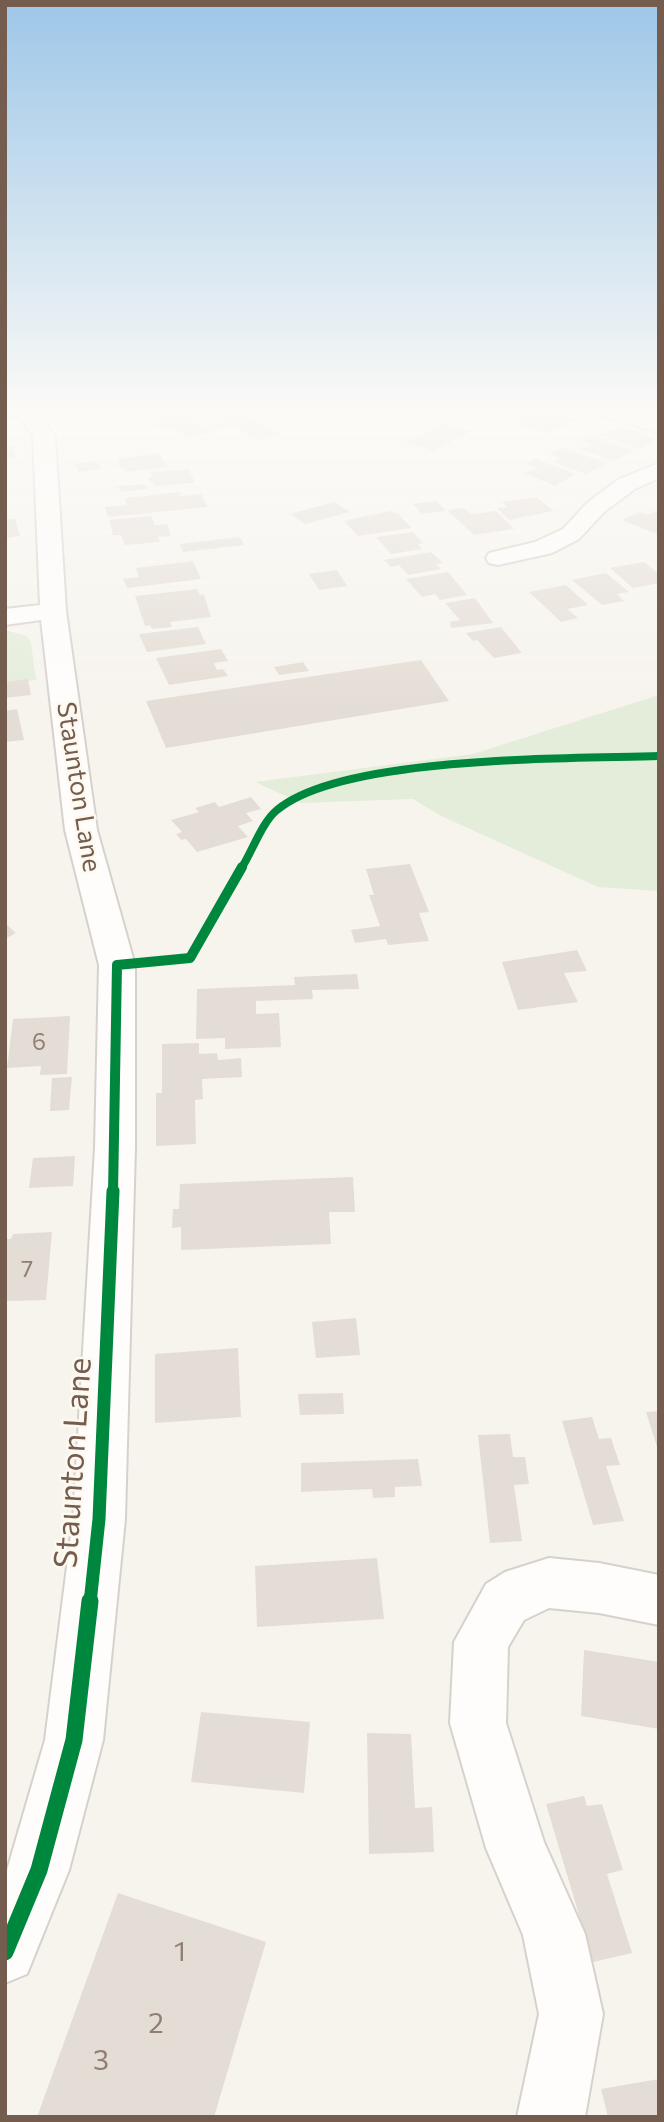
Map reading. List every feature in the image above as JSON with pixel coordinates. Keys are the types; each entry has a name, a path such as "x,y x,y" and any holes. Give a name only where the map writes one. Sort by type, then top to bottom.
{"street":[{"name":"Staunton Lane","path":"5,1952 38,1870 74,1740 99,1519 115,1148 117,965 81,830 53,611 49,511"},
{"path":"498,558 553,554 592,511"},
{"path":"5,617 53,611"},
{"path":"551,2117 571,2014 554,1934 516,1848 478,1723 481,1642 505,1602 524,1590 549,1583 659,1600"}],"green space":[{"path":"5,630 27,636 31,643 36,680 5,684"},
{"path":"659,695 659,891 598,887 441,816 413,799 301,803 255,782 473,754"}],"building":[{"path":"106,511 168,511 108,517"},
{"path":"301,511 350,512 305,524 290,514"},
{"path":"390,511 398,514 412,528 358,536 344,521"},
{"path":"419,511 446,511 422,514"},
{"path":"448,511 468,511 472,514 496,511 514,529 474,535"},
{"path":"500,511 553,511 509,520"},
{"path":"659,511 659,535 622,520 640,512 648,515"},
{"path":"151,516 155,525 167,524 171,536 158,537 160,542 125,545 121,535 113,535 109,520"},
{"path":"5,519 15,519 20,536 5,538"},
{"path":"413,532 423,543 418,544 422,549 391,554 376,537"},
{"path":"240,537 244,545 183,552 180,544"},
{"path":"431,552 443,563 436,564 441,569 408,575 399,565 391,567 384,560"},
{"path":"193,561 201,579 127,588 123,579 139,577 136,568"},
{"path":"644,562 659,574 659,583 633,588 610,568"},
{"path":"337,570 347,586 319,590 309,574"},
{"path":"448,572 467,595 440,600 435,594 422,597 406,579"},
{"path":"606,573 629,592 617,594 624,601 602,605 572,580"},
{"path":"566,585 588,605 567,609 578,618 561,622 529,592"},
{"path":"197,589 200,595 204,594 211,617 170,622 172,627 152,629 150,625 145,626 135,596"},
{"path":"475,598 493,623 451,628 450,622 460,620 445,603"},
{"path":"198,627 206,644 147,652 139,634"},
{"path":"501,627 522,653 494,658 477,640 473,641 466,633"},
{"path":"221,649 228,661 214,663 217,670 223,669 228,676 169,685 156,658"},
{"path":"421,660 449,701 166,748 146,701"},
{"path":"303,662 309,671 279,675 274,667"},
{"path":"28,679 31,695 5,698 5,682"},
{"path":"17,709 24,740 5,742 5,711"},
{"path":"251,797 261,809 246,813 253,821 238,826 248,837 197,852 186,839 181,840 176,834 182,832 171,820 199,812 195,808 215,802 219,807"},
{"path":"410,864 429,912 419,913 429,941 388,945 386,939 355,943 351,930 380,926 369,895 374,895 366,869"},
{"path":"5,923 16,933 5,939"},
{"path":"577,950 587,971 564,973 578,1002 518,1010 502,962"},
{"path":"357,974 359,989 312,990 313,999 256,1001 256,1014 279,1013 281,1047 225,1049 225,1038 196,1039 197,989 295,985 294,977"},
{"path":"70,1016 67,1074 40,1075 41,1066 7,1068 13,1019"},
{"path":"199,1043 199,1054 217,1053 218,1060 241,1058 242,1077 202,1079 203,1099 195,1100 196,1144 156,1146 156,1093 162,1093 162,1044"},
{"path":"72,1077 69,1110 50,1111 52,1078"},
{"path":"75,1156 73,1186 29,1188 33,1158"},
{"path":"353,1177 355,1212 329,1212 331,1244 181,1250 181,1227 172,1228 173,1209 179,1209 180,1184"},
{"path":"52,1232 46,1300 5,1301 5,1239 11,1239 13,1234"},
{"path":"356,1318 360,1355 316,1358 312,1322"},
{"path":"238,1348 241,1417 155,1423 155,1354"},
{"path":"343,1393 344,1414 300,1415 298,1394"},
{"path":"659,1411 659,1450 658,1450 646,1412"},
{"path":"592,1417 599,1439 611,1438 620,1465 606,1466 624,1521 593,1525 562,1421"},
{"path":"510,1434 513,1457 525,1457 529,1484 514,1485 522,1541 490,1543 478,1435"},
{"path":"418,1459 422,1486 395,1487 395,1497 373,1498 372,1489 301,1492 301,1463"},
{"path":"377,1558 384,1619 257,1627 255,1566"},
{"path":"584,1650 659,1662 659,1729 581,1716"},
{"path":"201,1712 310,1722 304,1793 191,1782"},
{"path":"367,1733 411,1734 415,1808 432,1807 434,1852 369,1854"},
{"path":"584,1796 587,1806 602,1804 623,1870 607,1874 632,1953 593,1962 546,1804"},
{"path":"118,1893 266,1942 214,2117 37,2117"},
{"path":"659,2079 659,2117 608,2117 601,2089"}],"cycle path":[{"path":"5,1952 39,1870 74,1740 86,1638 99,1519 115,1148 117,965 190,958 275,811 316,788 384,772 531,761 659,756"}]}
